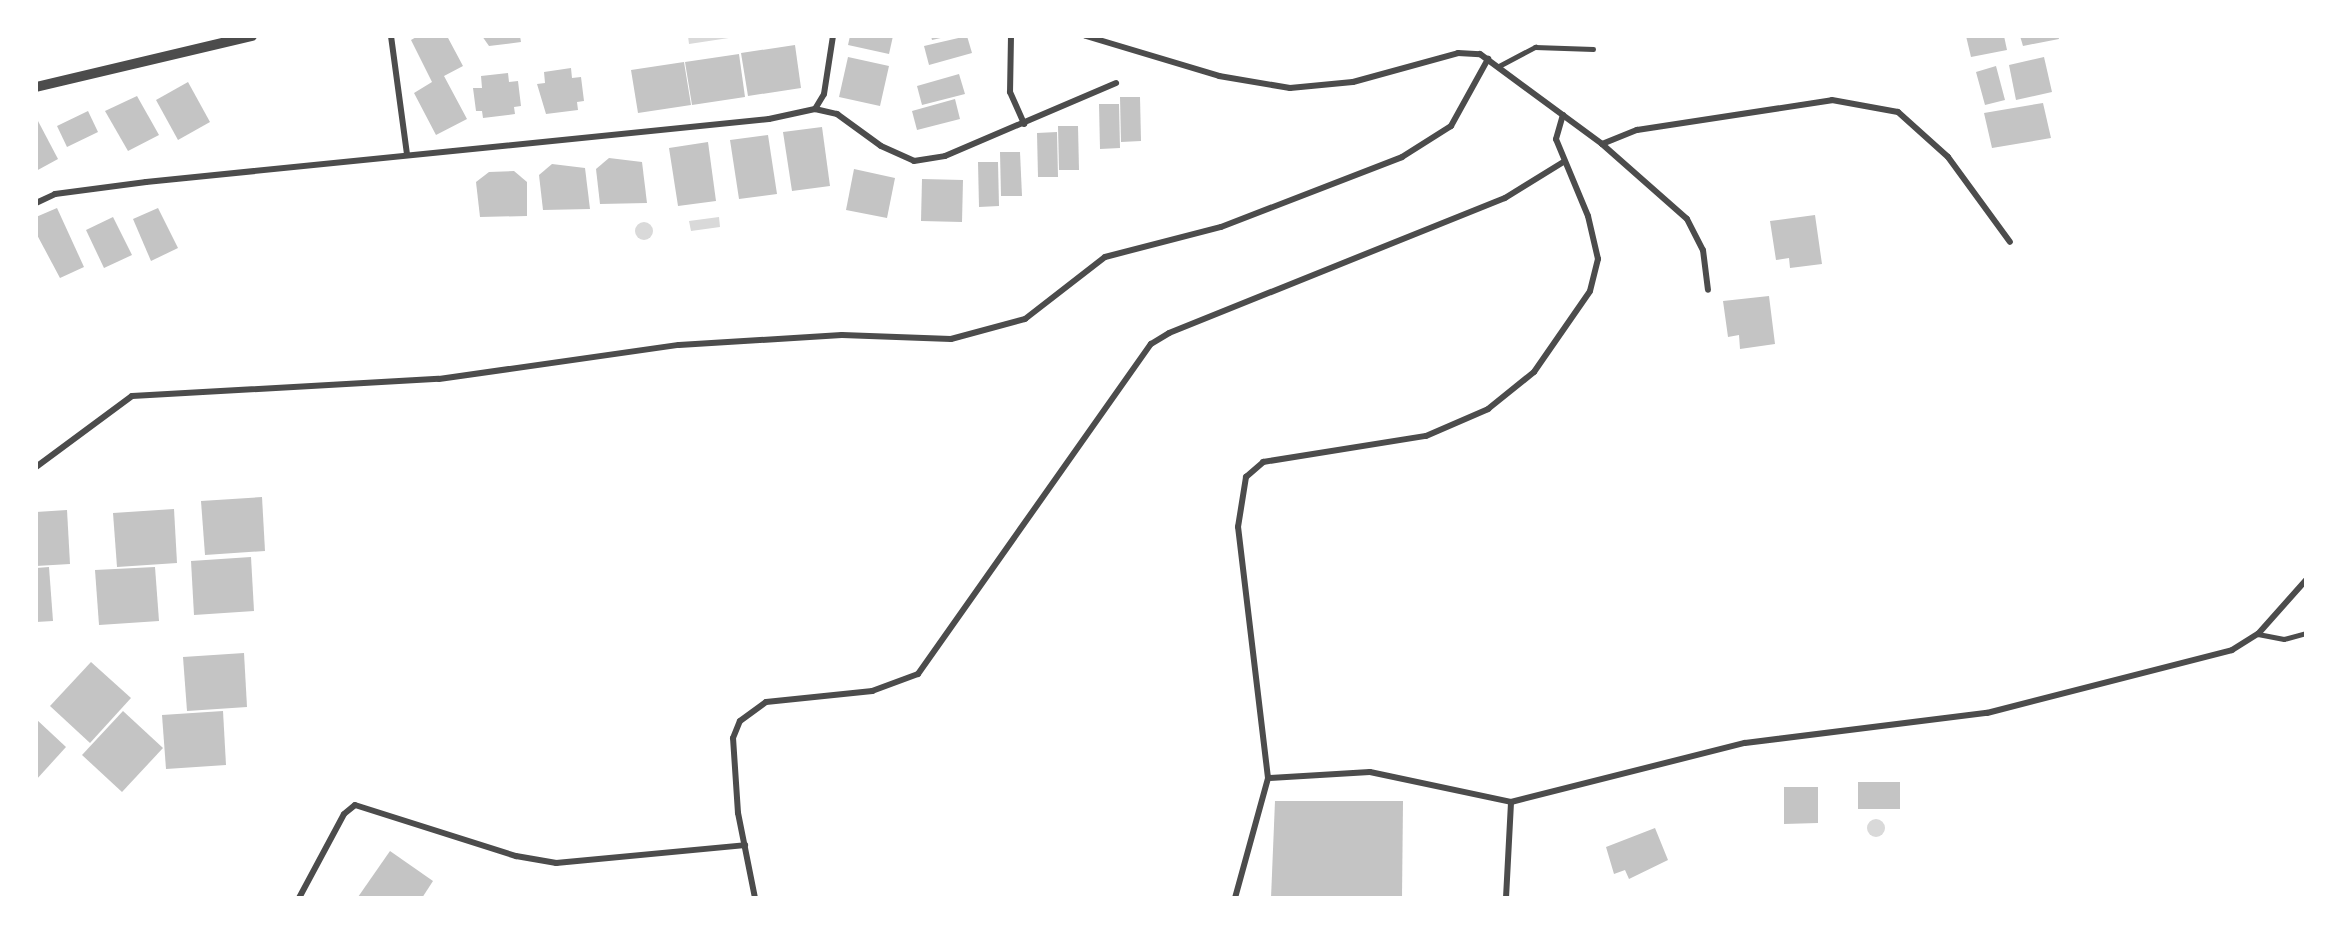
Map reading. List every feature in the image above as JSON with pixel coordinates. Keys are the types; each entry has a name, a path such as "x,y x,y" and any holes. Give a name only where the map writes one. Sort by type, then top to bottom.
{"street":[{"path":"36,87 252,36"},
{"path":"391,36 407,155"},
{"path":"815,109 824,94 833,36"},
{"path":"1011,36 1010,92 1024,124"},
{"path":"1086,36 1219,76 1290,88 1353,82 1458,53 1488,59 1602,144 1692,226 1703,250 1708,290"},
{"path":"36,467 132,396 439,379 680,345 842,334 951,339 1025,319 1105,257 1221,226 1402,157 1451,126 1488,59"},
{"path":"36,203 55,194 407,155 586,140 815,109 837,114 880,146 914,161 945,156 1024,124 1116,82"},
{"path":"1602,144 1637,130 1833,100 1898,112 1948,157 2010,242"},
{"path":"1234,898 1268,778 1238,527 1246,477 1263,462 1426,436 1488,410 1534,372 1590,291 1598,259 1588,216 1556,139 1563,115"},
{"path":"755,898 745,844 732,738 740,721 766,702 872,692 918,674 1151,345 1169,333 1504,198 1565,161"},
{"path":"1268,778 1370,772 1511,802 1745,743 1987,713 2218,655 2258,634 2306,580"},
{"path":"1506,898 1511,802"},
{"path":"299,898 344,814 355,805 516,856 556,863 745,844"}],"lane":[{"path":"1499,66 1535,47 1593,49"},
{"path":"2258,634 2284,639 2306,633"}],"shaded area":[{"path":"688,36 742,36 689,44"},
{"path":"719,217 720,227 691,231 689,221"},
{"path":"640,222 648,222 653,227 651,238 640,240 635,235 635,227"},
{"path":"1876,819 1882,822 1885,828 1882,834 1876,837 1870,834 1867,828 1870,822"}],"building":[{"path":"418,36 447,36 463,66 444,76 467,119 436,135 414,93 432,82 411,40"},
{"path":"482,36 520,36 521,42 489,46"},
{"path":"850,36 893,36 889,54 848,45"},
{"path":"931,36 945,36 945,37 932,40"},
{"path":"967,36 972,53 929,65 924,46"},
{"path":"1966,36 2004,36 2007,50 1971,57"},
{"path":"2020,36 2058,36 2059,39 2023,46"},
{"path":"795,45 801,88 748,96 741,53"},
{"path":"739,54 745,97 692,105 685,62"},
{"path":"848,57 889,66 880,106 839,97"},
{"path":"2044,57 2052,92 2016,100 2009,65"},
{"path":"684,62 691,105 638,113 631,70"},
{"path":"1996,66 2005,100 1985,105 1976,72"},
{"path":"571,68 572,78 581,77 584,101 577,102 578,110 546,114 537,84 545,83 544,72"},
{"path":"508,73 509,82 518,81 521,106 514,107 515,114 483,118 482,111 476,111 473,88 482,88 481,76"},
{"path":"959,74 965,94 922,105 917,86"},
{"path":"188,82 210,122 178,140 156,100"},
{"path":"137,96 159,135 128,151 105,111"},
{"path":"1120,97 1140,97 1141,141 1121,142"},
{"path":"955,99 960,119 917,130 912,111"},
{"path":"2043,103 2051,138 1992,148 1984,113"},
{"path":"1099,104 1119,104 1120,148 1100,149"},
{"path":"88,111 98,132 67,147 57,126"},
{"path":"38,121 58,159 36,171 36,122"},
{"path":"1058,126 1078,126 1079,170 1059,170"},
{"path":"822,127 830,186 792,191 783,132"},
{"path":"1057,132 1058,177 1038,177 1037,133"},
{"path":"768,135 777,194 739,199 730,140"},
{"path":"708,142 716,201 678,206 669,148"},
{"path":"1000,152 1020,152 1022,196 1001,196"},
{"path":"609,158 642,162 647,203 600,204 596,169"},
{"path":"978,162 998,162 999,206 979,207"},
{"path":"552,164 585,168 590,209 543,210 539,175"},
{"path":"854,169 895,178 887,218 846,210"},
{"path":"514,171 527,182 527,216 480,217 476,182 489,172"},
{"path":"922,179 963,180 962,222 921,221"},
{"path":"57,208 84,267 60,278 36,233 36,217"},
{"path":"158,208 178,248 151,261 133,219"},
{"path":"1815,215 1822,264 1790,268 1789,258 1776,260 1770,221"},
{"path":"113,217 132,255 104,268 86,230"},
{"path":"1769,296 1775,344 1740,349 1739,335 1728,337 1723,301"},
{"path":"262,497 265,551 205,555 201,501"},
{"path":"174,509 177,563 117,567 113,513"},
{"path":"67,510 70,564 36,566 36,512"},
{"path":"251,557 254,611 194,615 191,561"},
{"path":"49,567 53,621 36,622 36,568"},
{"path":"155,567 159,621 99,625 95,570"},
{"path":"244,653 247,707 187,711 183,657"},
{"path":"91,662 131,698 90,743 50,706"},
{"path":"123,711 163,748 122,792 82,755"},
{"path":"223,711 226,765 166,769 162,715"},
{"path":"36,719 66,747 36,780"},
{"path":"1858,782 1900,782 1900,809 1858,809"},
{"path":"1784,787 1818,787 1818,823 1784,824"},
{"path":"1275,801 1403,801 1402,898 1271,898"},
{"path":"1655,828 1668,860 1629,879 1625,870 1614,874 1606,847"},
{"path":"390,851 433,881 422,898 358,897"}]}
